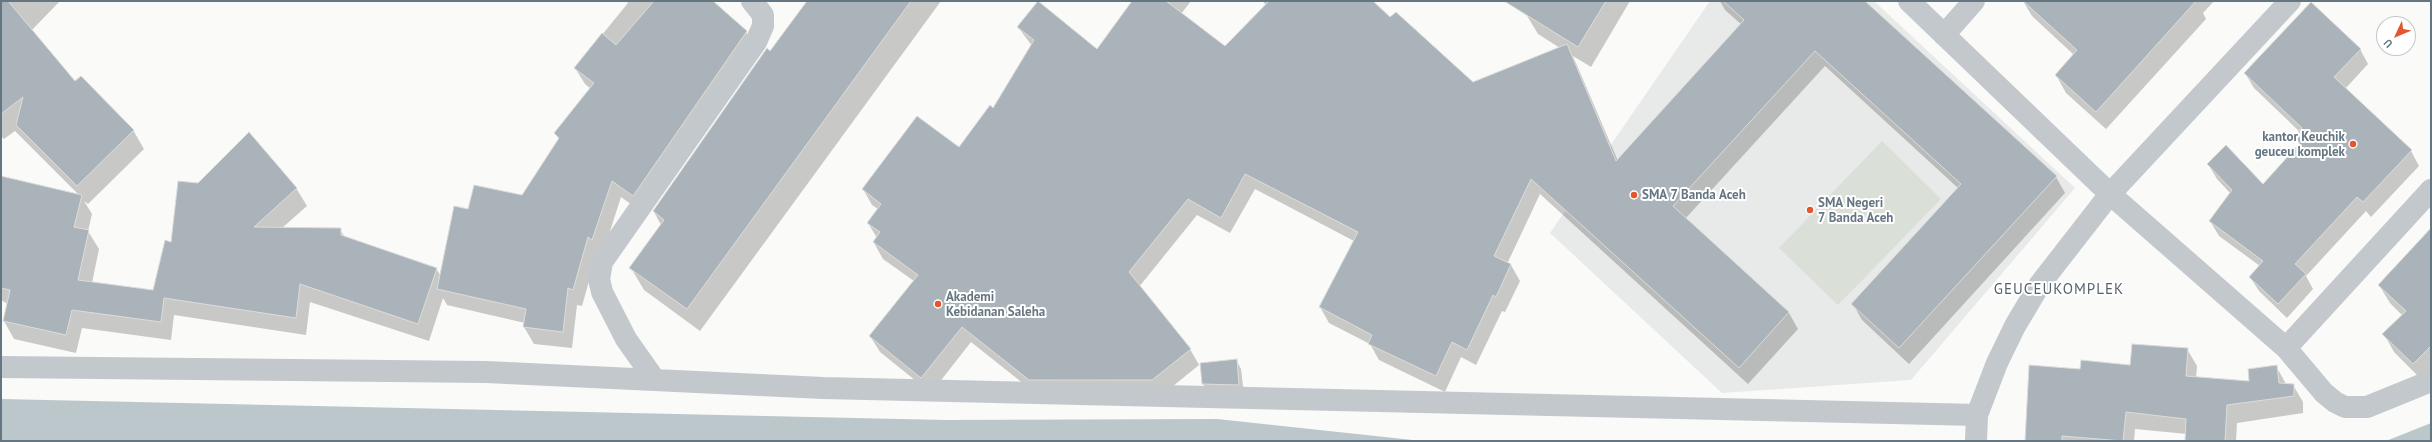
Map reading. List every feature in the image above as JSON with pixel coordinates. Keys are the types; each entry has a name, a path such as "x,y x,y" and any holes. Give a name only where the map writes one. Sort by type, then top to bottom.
{"street":[{"path":"655,380 626,339 602,292 599,279 602,262 756,42 763,26 763,15 752,1"},
{"path":"1909,1 2110,194 2286,348 2324,393 2345,407 2367,407 2431,381"},
{"path":"1944,35 1974,1"},
{"path":"1976,441 1977,415 2000,357 2040,284 2110,194 2290,1"},
{"path":"2286,348 2431,190"},
{"path":"1,367 486,372 823,388 1977,415"}],"shaded area":[{"name":"SMA Negeri 7 Banda Aceh","path":"1710,1 1874,1 2075,188 1911,380 1722,393 1550,233"},
{"path":"1882,141 1941,199 1838,305 1779,248"},
{"path":"1,399 945,420 1217,419 1422,441 1,441"},
{"path":"2431,423 2431,441 2386,441"}],"building":[{"path":"1,1 8,1 75,81 81,76 134,130 77,186 16,125 23,97 1,114"},
{"path":"654,1 713,1 747,31 633,196 612,181 592,240 588,237 573,290 568,288 563,332 523,327 526,309 437,289 454,206 468,209 474,185 522,195 559,138 554,133 594,83 574,68 602,33 616,45"},
{"path":"807,1 911,1 687,309 629,268 664,220 653,211 767,48 770,51"},
{"path":"1038,1 1097,49 1132,1 1166,1 1225,46 1269,1 1373,1 1390,17 1396,12 1473,82 1567,44 1616,161 1744,20 1723,1 1865,1 2057,176 1899,348 1851,304 1961,184 1815,51 1673,206 1789,312 1739,368 1531,179 1494,256 1511,264 1496,297 1493,295 1467,350 1452,342 1436,376 1368,344 1372,335 1319,307 1358,232 1245,174 1221,218 1188,199 1129,272 1191,349 1152,380 1029,380 962,327 921,378 869,336 918,275 873,242 880,232 867,223 881,204 862,189 917,116 959,147 990,105 993,108 1034,40 1017,27"},
{"path":"1504,1 1606,1 1578,47"},
{"path":"2023,1 2196,1 2096,112 2055,75 2077,50"},
{"path":"2311,2 2361,49 2334,77 2412,150 2363,202 2357,197 2295,264 2306,274 2278,304 2249,277 2263,261 2209,221 2232,190 2207,164 2226,145 2263,184 2300,143 2294,137 2302,128 2244,73"},
{"path":"249,132 297,188 254,227 341,228 341,235 437,268 418,324 300,284 296,318 164,298 161,322 72,310 66,335 3,321 10,290 1,288 1,176 82,195 74,227 89,230 78,280 153,290 165,240 171,242 178,181 198,183"},
{"path":"2431,228 2431,346 2413,364 2382,334 2406,311 2378,285"},
{"path":"2132,344 2188,348 2186,376 2249,381 2248,369 2277,365 2279,383 2294,384 2294,396 2227,405 2225,441 2185,441 2186,419 2126,412 2123,441 2062,436 2062,441 2025,441 2029,365 2080,369 2081,360 2130,365"},
{"path":"1237,359 1239,385 1202,384 1200,363"}],"place":[{"name":"kantor Keuchik geuceu komplek","path":"2353,144"},
{"name":"SMA 7 Banda Aceh","path":"1634,195"},
{"name":"SMA Negeri 7 Banda Aceh","path":"1810,210"},
{"name":"Akademi Kebidanan Saleha","path":"938,304"}],"district":[{"name":"GEUCEUKOMPLEK","path":"2059,290"}]}
